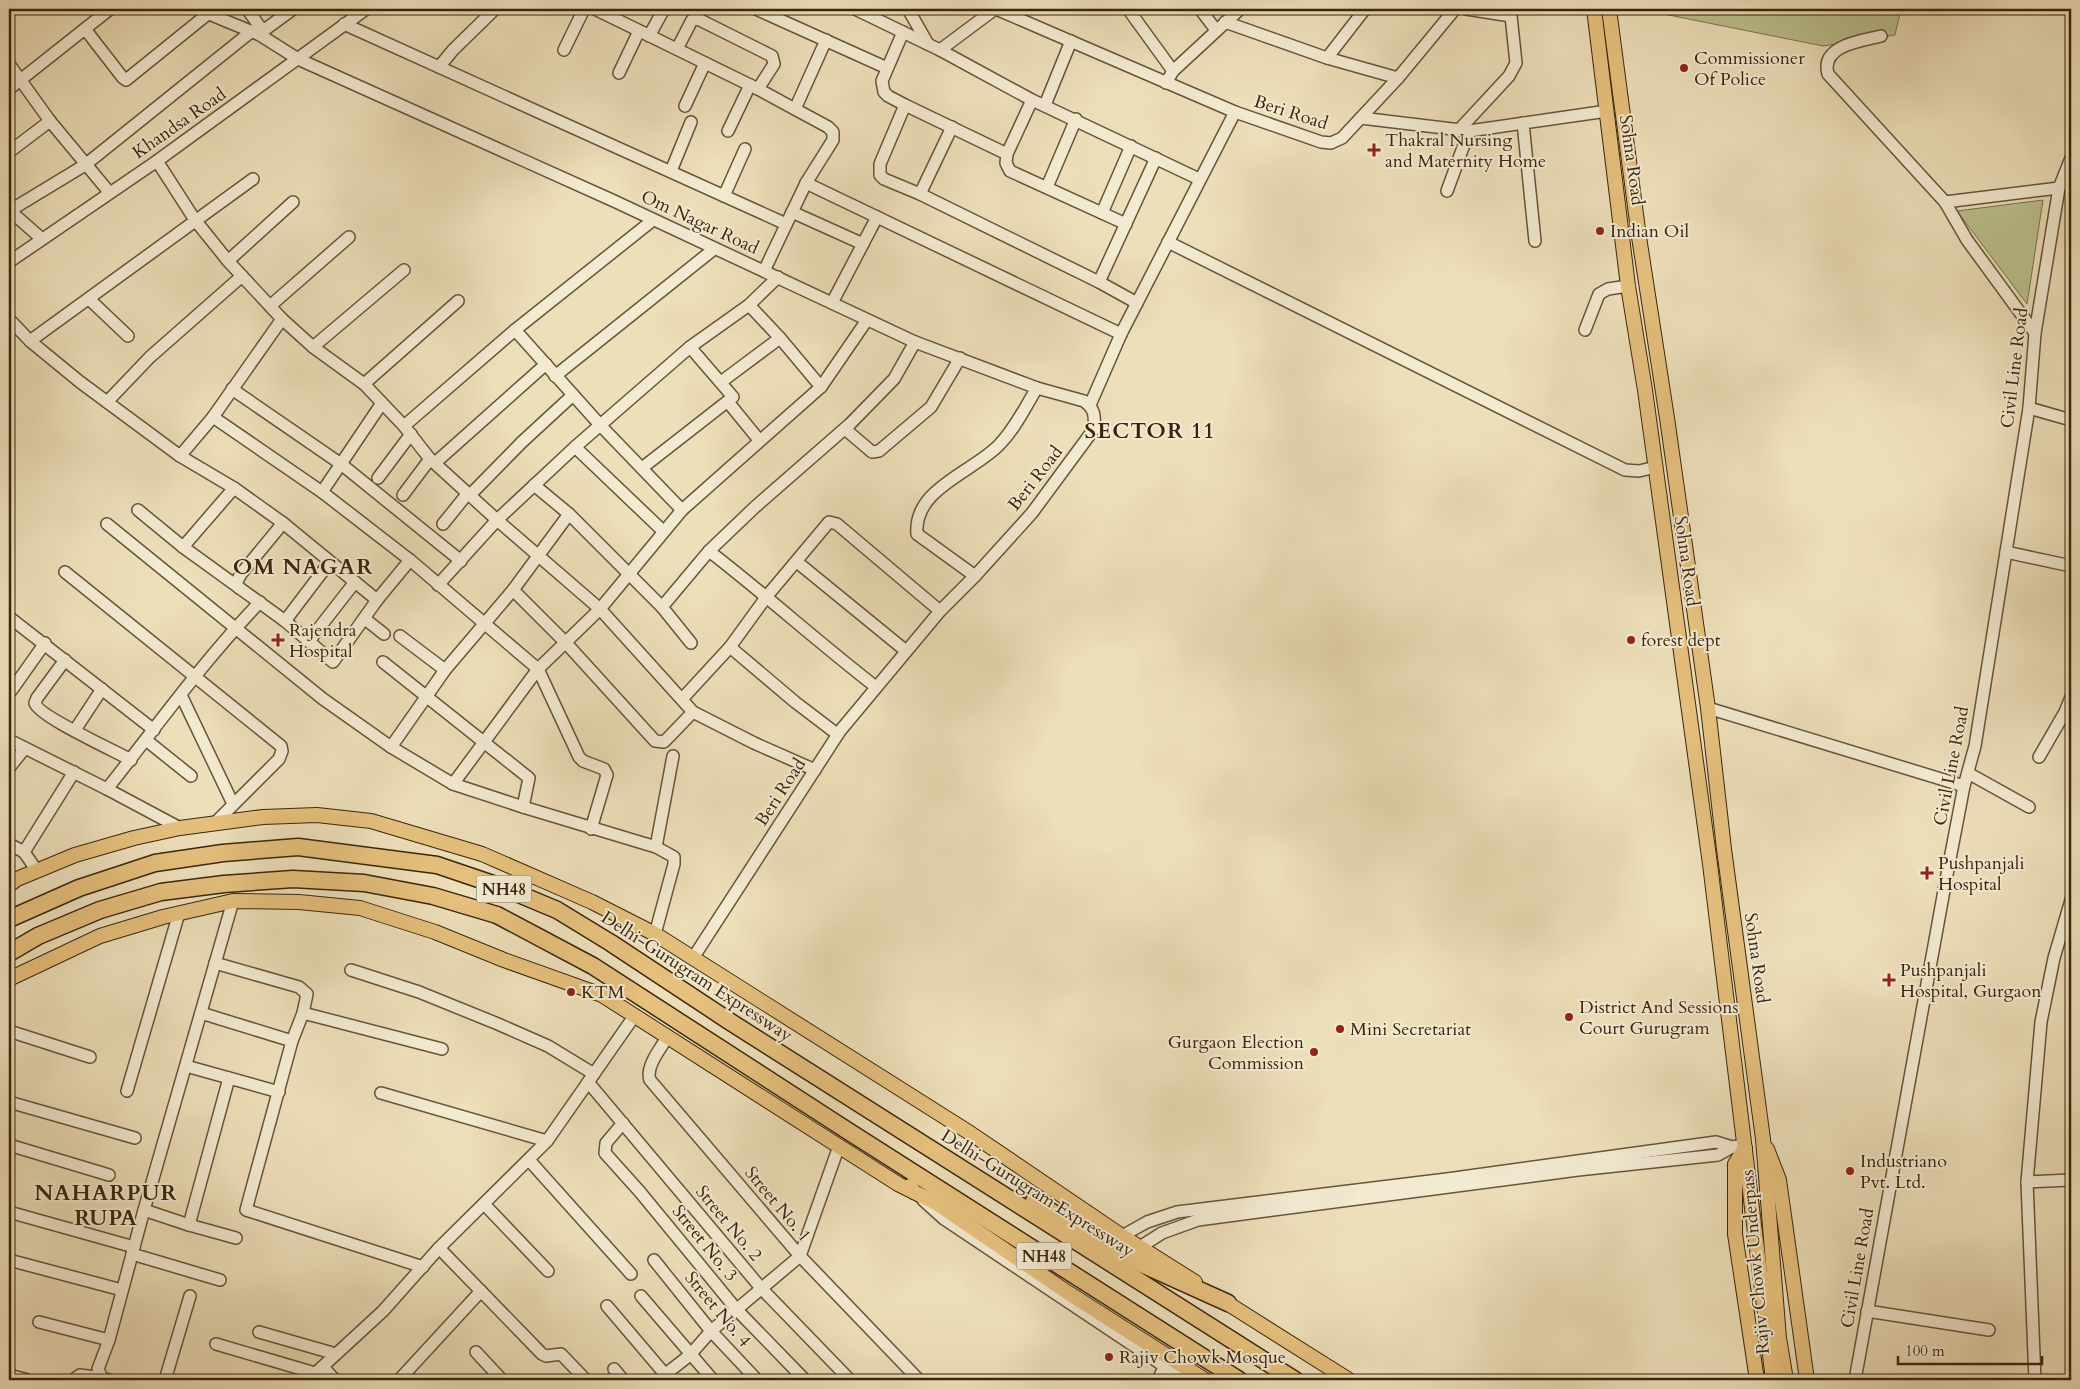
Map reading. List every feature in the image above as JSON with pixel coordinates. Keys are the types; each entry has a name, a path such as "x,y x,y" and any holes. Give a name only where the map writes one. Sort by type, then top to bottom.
{"highway":[{"name":"Delhi-Gurugram Expressway","path":"9,919 79,888 156,863 223,853 298,846 437,865 502,888 557,910 1295,1380"},
{"name":"NH48","path":"9,953 38,936 100,910 161,892 224,884 293,879 364,883 433,896 497,915 593,966 891,1159 1239,1380"},
{"path":"941,1155 1001,1181 1124,1256 1228,1303"}],"main road":[{"name":"Sohna Road","path":"1594,9 1628,286 1656,467 1710,864 1740,1147"},
{"name":"Sohna Road","path":"1609,9 1640,246 1667,418 1708,708 1725,856 1763,1139"},
{"path":"1598,40 1613,38"},
{"path":"9,885 37,871 75,856 134,838 180,828 263,817 317,815 371,821 482,854 592,902 655,934 970,1133 1122,1236 1349,1380"},
{"path":"9,979 100,936 179,913 232,901 299,902 360,908 435,932 504,960 602,995 898,1184 936,1203 1167,1361 1205,1380"},
{"path":"1763,1139 1779,1180 1807,1380"},
{"name":"Rajiv Chowk Underpass","path":"1763,1139 1780,1338 1786,1380"},
{"path":"1740,1147 1735,1164 1735,1234 1758,1380"},
{"name":"Rajiv Chowk Underpass","path":"1740,1147 1773,1380"},
{"path":"891,1159 914,1192"}],"street":[{"path":"9,90 110,9"},
{"path":"197,9 258,32"},
{"path":"247,9 258,32"},
{"path":"42,239 9,211 85,165 258,32 293,9"},
{"name":"Khandsa Road","path":"9,262 157,161 366,9"},
{"path":"439,67 453,50 495,9"},
{"path":"564,50 584,9"},
{"path":"595,9 754,87 828,127 834,134 806,183 764,271"},
{"path":"619,73 644,34 664,9"},
{"path":"756,9 887,68"},
{"path":"855,9 940,50 1032,100 1076,119 1199,179"},
{"path":"908,9 928,44"},
{"path":"940,50 995,9 1235,112"},
{"path":"1128,9 1173,71"},
{"path":"1200,9 1216,30"},
{"path":"1166,83 1173,71 1240,9"},
{"path":"1327,58 1365,9"},
{"name":"Beri Road","path":"693,958 837,734 940,611 975,576 1032,513 1094,429 1095,415 1090,406 1120,334 1235,112 1321,142 1331,143 1342,138 1398,78 1455,9"},
{"path":"1447,191 1463,131 1509,76 1516,63 1511,16 1466,9"},
{"path":"85,29 126,80 208,13"},
{"path":"677,49 692,20 698,19 772,56 774,64 754,87 728,131"},
{"path":"1225,22 1327,58 1398,78"},
{"path":"344,24 786,224"},
{"name":"Om Nagar Road","path":"258,32 298,59 778,277 866,320 915,342 1037,388 1084,401 1090,406"},
{"path":"903,32 882,81 884,92 905,105 1007,154"},
{"path":"1881,36 1840,47 1833,53 1828,62 1826,69 1828,74 1945,202 1967,240 2034,333"},
{"path":"795,109 826,40"},
{"path":"1045,105 1071,42"},
{"path":"685,106 705,63"},
{"path":"9,64 50,121 109,192"},
{"path":"1032,100 1007,154 1006,163 1010,171 1126,224"},
{"path":"905,105 880,164 880,175 884,180 920,194 1099,282 1137,303"},
{"path":"1361,118 1463,131 1607,111"},
{"path":"1046,187 1076,119"},
{"path":"9,152 50,121"},
{"path":"671,171 691,122"},
{"path":"1523,123 1535,242"},
{"path":"920,194 952,127"},
{"path":"1102,213 1131,146"},
{"path":"724,196 745,149"},
{"path":"1099,282 1156,158"},
{"name":"Civil Line Road","path":"1855,1380 1964,786 1975,746 2029,408 2034,333 2059,188 2071,158"},
{"path":"157,161 195,220 228,261 282,319 314,347 364,384 408,430 433,461 497,520 600,609 693,712 754,743 815,770"},
{"path":"30,341 253,179"},
{"path":"806,183 1120,334"},
{"path":"1945,202 2059,188"},
{"path":"228,261 293,202"},
{"path":"792,212 863,244"},
{"path":"832,303 877,217"},
{"path":"378,478 408,430 515,330 653,220"},
{"path":"270,306 349,237"},
{"path":"1168,242 1625,470 1639,471 1656,467"},
{"path":"555,376 714,249"},
{"path":"314,347 404,270"},
{"path":"107,402 150,358 242,276"},
{"path":"438,585 497,520 575,446 601,426 690,347 749,304 778,277"},
{"path":"1585,330 1599,294 1608,289 1628,286"},
{"path":"88,299 128,336"},
{"path":"364,384 458,301"},
{"path":"749,304 821,387"},
{"path":"9,319 30,341 107,402 180,456 234,488 283,523 329,563 377,600"},
{"path":"180,456 213,417 282,319"},
{"path":"453,784 538,669 600,609 682,510 821,387 866,320"},
{"path":"515,330 601,426 682,510"},
{"path":"721,382 780,338"},
{"path":"662,607 709,551 844,429 894,379 915,342"},
{"path":"642,468 728,402 733,396 690,347"},
{"path":"844,429 872,452 879,451 931,406 960,358"},
{"path":"403,495 433,461 546,364"},
{"path":"975,576 917,534 916,524 926,501 962,471 996,448 1007,437 1037,388"},
{"path":"232,390 341,464 461,561"},
{"path":"443,524 469,494 573,395"},
{"path":"728,402 759,440"},
{"path":"322,492 382,403"},
{"path":"2029,408 2071,420"},
{"path":"213,417 322,492 410,560 484,625 538,669 579,757 583,761 604,769 606,773 591,829"},
{"path":"575,446 663,531"},
{"path":"534,485 569,514 629,573 662,607 691,643"},
{"path":"183,547 234,488"},
{"path":"138,510 183,547 285,621 333,662 366,619 377,600 410,560"},
{"path":"391,747 445,670 513,590 569,514"},
{"path":"239,588 236,583 240,574 283,523"},
{"path":"682,699 730,648 767,596 797,562 827,523 837,524 940,611"},
{"path":"107,524 323,699 391,747 453,784 656,848 671,855 674,860 655,934"},
{"path":"709,551 876,686"},
{"path":"2006,552 2071,566"},
{"path":"797,562 906,650"},
{"path":"285,621 329,563"},
{"path":"65,572 281,746 282,751 279,758 214,824"},
{"path":"309,641 355,582"},
{"path":"513,590 566,643 655,742 664,742 693,712"},
{"path":"107,789 194,677 236,627 260,602"},
{"path":"9,617 45,643 154,730"},
{"path":"366,619 384,634"},
{"path":"400,636 445,670"},
{"path":"11,691 45,643"},
{"path":"730,648 837,734"},
{"path":"65,660 34,703 39,710 131,760"},
{"path":"383,662 529,778 523,807"},
{"path":"74,730 102,689"},
{"path":"181,695 233,804"},
{"path":"2039,757 2065,712 2071,697"},
{"path":"1708,708 1964,786"},
{"path":"9,740 180,828"},
{"path":"146,740 191,776"},
{"path":"9,768 25,748"},
{"path":"656,848 673,756"},
{"path":"24,852 74,772"},
{"path":"1968,773 2029,807"},
{"path":"9,844 24,852 37,871"},
{"path":"2036,1380 2027,1182 2041,1022 2054,958 2071,900"},
{"path":"105,1379 98,1369 109,1340 232,901"},
{"path":"128,1092 179,913"},
{"path":"215,963 299,987 307,994 303,1013 292,1041 246,1210 423,1266"},
{"name":"Street No. 2","path":"351,970 419,992 548,1046 591,1078 623,1123 761,1288 850,1380"},
{"path":"201,1013 292,1041"},
{"path":"303,1013 442,1049"},
{"path":"315,1374 383,1311 439,1248 547,1141 634,1015"},
{"path":"9,1032 90,1056"},
{"name":"Street No. 1","path":"668,1036 651,1066 648,1076 650,1080 800,1256 919,1380"},
{"path":"186,1066 278,1092"},
{"path":"189,1225 229,1078"},
{"path":"381,1094 547,1141"},
{"path":"9,1102 136,1138"},
{"name":"Street No. 3","path":"623,1123 606,1143 605,1152 737,1310 805,1380"},
{"path":"1122,1236 1137,1227 1177,1212 1446,1179 1716,1142 1740,1147"},
{"path":"9,1146 109,1175"},
{"path":"607,1306 664,1378 690,1355 711,1332 800,1256 839,1146"},
{"path":"1140,1247 1162,1233 1198,1220 1578,1170 1718,1155 1740,1147"},
{"path":"529,1160 631,1274"},
{"path":"2027,1182 2071,1180"},
{"path":"484,1204 548,1271"},
{"path":"144,1210 236,1238"},
{"path":"9,1212 133,1250 220,1280"},
{"path":"439,1248 542,1354 546,1356 561,1354 586,1380"},
{"path":"9,1260 122,1290"},
{"name":"Street No. 4","path":"654,1260 711,1332 757,1380"},
{"path":"398,1380 481,1291"},
{"path":"165,1380 190,1296"},
{"path":"641,1296 713,1380"},
{"path":"1867,1311 1990,1330"},
{"path":"39,1322 109,1340"},
{"path":"259,1332 336,1354"},
{"path":"216,1344 335,1380"},
{"path":"476,1352 502,1380"},
{"path":"1158,1380 1167,1361 1185,1380"},
{"path":"614,1369 623,1380"},
{"path":"9,1374 28,1380"},
{"path":"73,1380 80,1375 105,1379"}],"green space":[{"path":"1639,9 1901,9 1895,35 1823,46"},
{"path":"2043,200 2027,304 1957,211"}],"place":[{"name":"Commissioner Of Police","path":"1684,68"},
{"name":"Thakral Nursing and Maternity Home","path":"1374,150"},
{"name":"Indian Oil","path":"1600,231"},
{"name":"Rajendra Hospital","path":"278,640"},
{"name":"forest dept","path":"1631,640"},
{"name":"Pushpanjali Hospital","path":"1927,873"},
{"name":"Pushpanjali Hospital, Gurgaon","path":"1889,980"},
{"name":"KTM","path":"571,992"},
{"name":"District And Sessions Court Gurugram","path":"1569,1017"},
{"name":"Mini Secretariat","path":"1340,1029"},
{"name":"Gurgaon Election Commission","path":"1314,1052"},
{"name":"Industriano Pvt. Ltd.","path":"1850,1171"},
{"name":"Rajiv Chowk Mosque","path":"1109,1357"}],"district":[{"name":"SECTOR 11","path":"1150,430"},
{"name":"OM NAGAR","path":"303,566"},
{"name":"NAHARPUR RUPA","path":"106,1204"}]}
